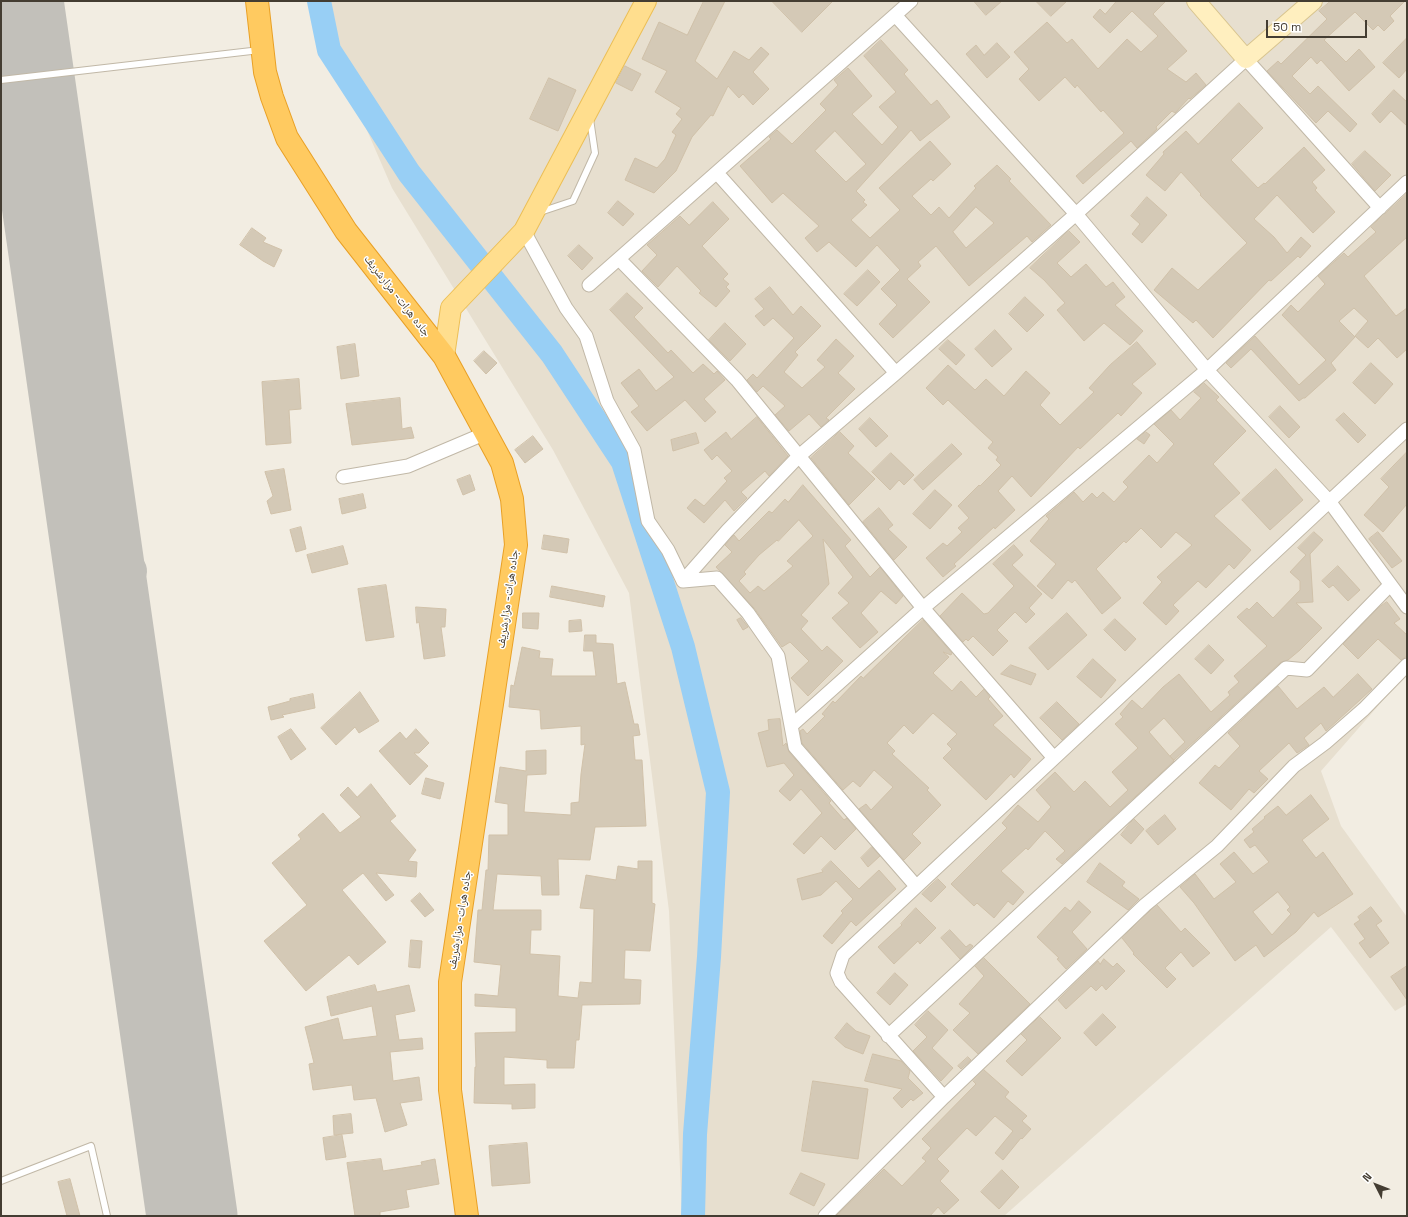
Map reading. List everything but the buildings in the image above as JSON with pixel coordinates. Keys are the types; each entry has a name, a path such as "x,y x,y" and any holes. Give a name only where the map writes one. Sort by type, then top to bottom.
{"highway":[{"name":"جاده هرات- مزارشریف","path":"257,1 265,72 272,97 287,138 346,230 444,356 502,463 512,499 516,545 450,982 450,1090 467,1216"}],"main road":[{"path":"444,356 451,308 529,223 646,1"}],"street":[{"path":"589,285 911,1"},
{"path":"1196,1 1380,208"},
{"path":"683,581 726,531 799,456 896,373 1076,214 1246,59 1313,1"},
{"path":"895,15 1076,214 1207,370 1329,501 1407,607"},
{"path":"717,173 896,373"},
{"path":"791,726 923,608 1207,370 1407,182"},
{"path":"529,223 566,308 586,336 607,401 634,450 648,521 668,550 683,581"},
{"path":"619,258 737,380 923,608 1054,758"},
{"path":"944,1097 841,982 837,972 843,955 1407,429"},
{"path":"343,477 408,466 486,432"},
{"path":"683,581 717,578 748,613 778,656 795,747 916,886"},
{"path":"888,1036 1286,668 1307,670 1390,585"},
{"path":"825,1216 944,1097 1145,905 1217,846 1294,766 1326,743 1364,709 1407,665"}],"lane":[{"path":"1,80 263,50"},
{"path":"529,223 573,200 595,153 589,109"},
{"path":"1,1181 91,1146 107,1216"}],"shaded area":[{"path":"311,1 1407,1 1407,673 1321,771 1341,826 1407,917 1407,1004 1395,1011 1331,927 1004,1216 682,1216 669,911 629,593 553,450 392,188"}],"waterway":[{"path":"319,1 329,50 409,173 552,354 623,462 683,647 718,792 709,957 695,1134 693,1216"}],"taxiway":[{"path":"101,575 129,571"},
{"path":"93,701 119,698"}],"runway":[{"path":"18,1 192,1216"}]}
